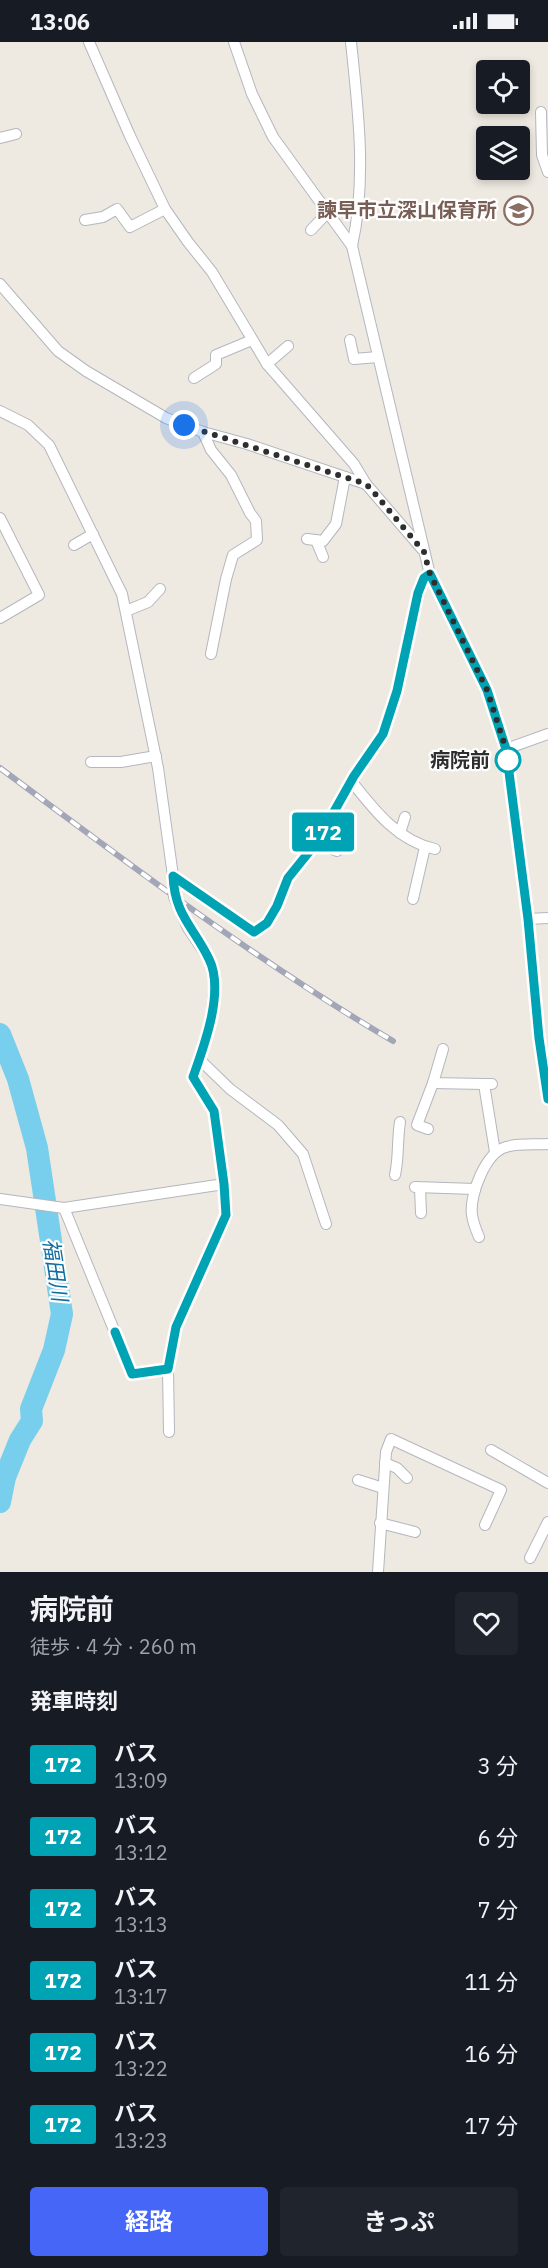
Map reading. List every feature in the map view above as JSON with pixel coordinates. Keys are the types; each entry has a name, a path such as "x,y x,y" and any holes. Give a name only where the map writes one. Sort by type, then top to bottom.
{"street":[{"path":"89,42 165,209 188,243 212,272 267,364 354,464 366,484 424,552"},
{"path":"234,42 252,94 273,137 352,246 430,574 487,690 506,749 544,1039 548,1099"},
{"path":"351,42 360,135 356,228 352,246"},
{"path":"541,112 542,155 548,172"},
{"path":"0,138 16,134"},
{"path":"85,220 103,217 117,209 130,227 165,209"},
{"path":"311,230 328,212"},
{"path":"0,284 58,351 86,371 166,418 366,484"},
{"path":"194,378 216,364 216,355 252,340"},
{"path":"350,340 354,359 378,357"},
{"path":"267,364 288,346"},
{"path":"0,411 28,425 49,445 122,594 156,756 174,897 189,928 210,961 215,984 211,1020 193,1077 214,1111 226,1215 176,1327 168,1369 170,1432"},
{"path":"203,432 211,450 231,476 256,521 257,540 233,555 211,654"},
{"path":"323,557 311,539 323,541 336,524 345,477"},
{"path":"0,518 39,595 0,618"},
{"path":"74,545 93,534"},
{"path":"173,876 254,932 267,923 277,906 288,878 317,842 354,776 383,734 389,720 418,593 424,578 430,574"},
{"path":"126,611 148,602 160,589"},
{"path":"506,749 548,734"},
{"path":"91,762 121,762 156,756"},
{"path":"352,782 371,807 400,833 430,848 413,899"},
{"path":"400,833 405,817"},
{"path":"317,842 337,850"},
{"path":"528,919 548,918"},
{"path":"395,1175 399,1154 396,1144 398,1122 423,1127 443,1049"},
{"path":"199,1059 230,1089 278,1125 303,1154 326,1224"},
{"path":"433,1083 488,1084 495,1152"},
{"path":"479,1237 471,1214 475,1190 485,1166 495,1152 506,1147 548,1144"},
{"path":"0,1199 64,1208 224,1184"},
{"path":"421,1213 417,1187 475,1190"},
{"path":"64,1208 132,1374 168,1369"},
{"path":"378,1572 385,1463 391,1439 501,1490 485,1525"},
{"path":"491,1450 548,1483"},
{"path":"385,1463 397,1468 406,1478"},
{"path":"358,1480 383,1488"},
{"path":"530,1558 548,1522"},
{"path":"380,1523 415,1532"}],"waterway":[{"name":"福田川","path":"0,1034 18,1079 37,1148 62,1314 54,1350 31,1409 32,1421 20,1440 5,1477 0,1502"}],"railway":[{"path":"0,768 144,875 242,944 291,978 393,1041"}],"bus line":[{"name":"172","path":"115,1332 132,1374 168,1369 176,1327 226,1215 214,1111 193,1077 211,1020 215,984 210,961 189,928 174,897 173,876 254,932 267,923 277,906 288,878 317,842 354,776 383,734 397,691 418,593 424,578 430,574 487,690 506,749 548,1099"}],"place":[{"name":"諫早市立深山保育所","path":"518,210"},
{"name":"病院前","path":"508,760"}],"route":[{"path":"184,425 366,484 372,490 424,552 430,574 487,690 508,760"}]}
